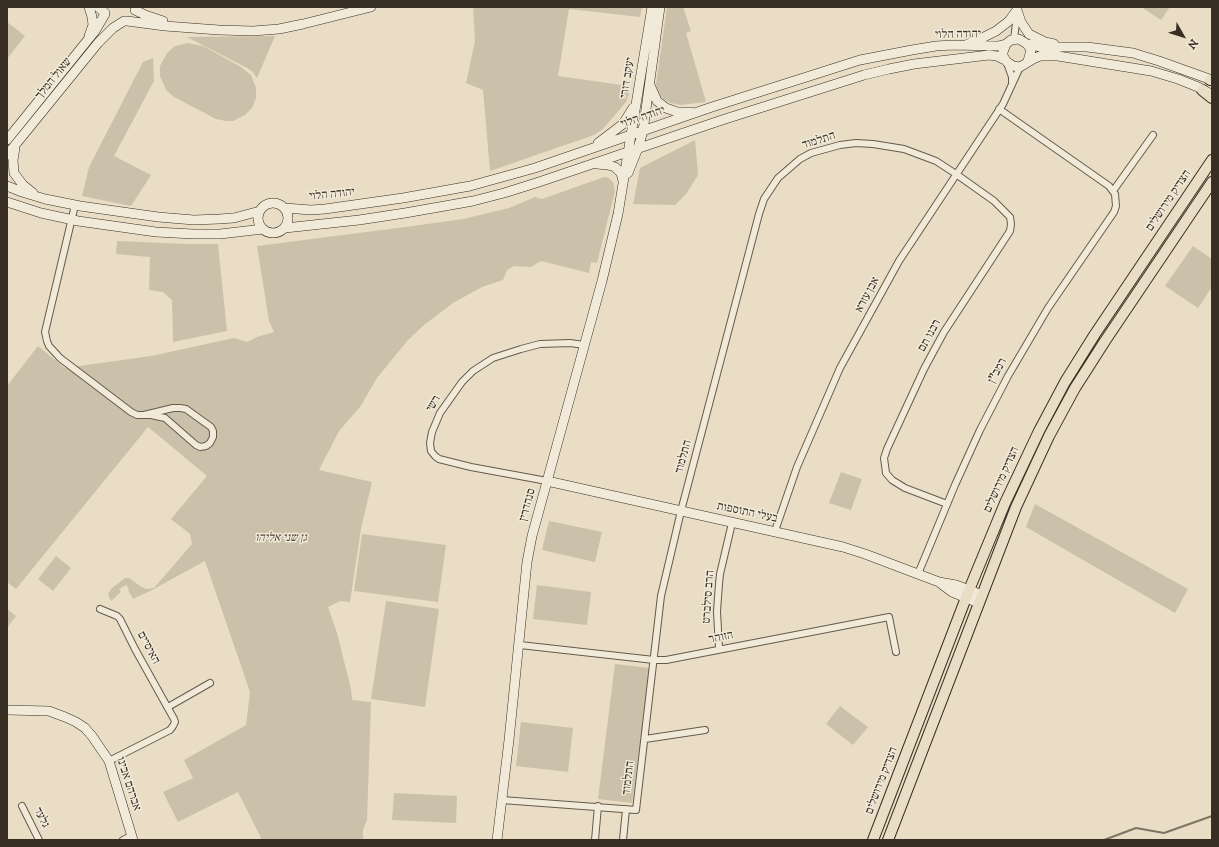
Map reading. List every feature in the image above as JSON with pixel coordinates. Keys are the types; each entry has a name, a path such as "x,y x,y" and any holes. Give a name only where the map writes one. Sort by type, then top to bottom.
{"main road":[{"path":"86,42 93,25 89,7"},
{"path":"146,7 151,15 158,20"},
{"path":"104,10 109,19 112,21 237,31 279,29 371,7"},
{"name":"יעקב דורי","path":"628,152 652,7"},
{"name":"יעקב דורי","path":"638,148 643,131 660,7"},
{"path":"125,21 133,16 134,8 144,15 158,20 188,27"},
{"path":"964,45 996,31 1009,21 1018,9"},
{"path":"1018,9 1021,22 1029,34 1045,42 1069,47"},
{"name":"שאול המלך","path":"7,140 102,22 104,10"},
{"name":"שאול המלך","path":"7,156 102,39 113,28 125,21"},
{"path":"1211,80 1133,53 1108,49 1042,47 1027,44 1024,41 1010,42 1003,52 1006,61 1013,66 1020,67 1028,61 1040,56 1058,56 1151,71 1178,79 1212,95"},
{"name":"יהודה הלוי","path":"285,208 311,210 325,209 403,198 470,186 535,168 701,111 860,60 912,50 964,45 998,46 1010,42"},
{"path":"1027,44 1031,50 1028,61"},
{"name":"יהודה הלוי","path":"285,228 358,220 473,201 539,182 722,120 864,75 914,64 974,56 997,56 1006,61"},
{"path":"649,79 654,96 657,101 666,108 677,112 701,111"},
{"path":"1202,90 1212,98"},
{"path":"588,150 623,124 633,109 637,97"},
{"path":"16,145 13,160 14,173 23,185 41,198"},
{"name":"סנהדרין","path":"624,184 638,148"},
{"name":"סנהדרין","path":"497,840 520,645 527,562 532,536 602,281 618,214 628,152"},
{"name":"הצדיק מירושלים","path":"873,840 968,594 1022,465 1058,396 1095,334 1212,160"},
{"path":"592,164 608,164 615,167 621,174 624,184"},
{"name":"הצדיק מירושלים","path":"888,840 980,599 1033,470 1060,415 1105,341 1212,182"},
{"path":"7,186 41,198 75,205 158,217 194,220 234,218 260,211 265,206 272,203 279,204 285,208 287,212 288,220 285,228 274,233 269,233 263,229 258,220 260,211"},
{"path":"7,202 42,213 72,220 156,232 220,234 263,229"},
{"name":"בעלי התוספות","path":"547,481 732,524 775,531 843,547 939,582 956,585 968,594 980,599"},
{"name":"אברהם אבינו","path":"7,710 49,711 69,718 85,728 109,761 132,838"}],"street":[{"path":"1010,42 1018,9"},
{"path":"1006,61 1012,77 1012,86"},
{"name":"אבן עזרא","path":"775,531 797,467 840,368 899,261 999,109 1012,86 1020,67"},
{"path":"999,109 1104,182 1113,191 1153,135"},
{"name":"התלמוד","path":"502,800 636,810 661,596 681,511 759,214 764,199 778,178 800,159 811,153 840,145 856,143 904,149 936,161 956,174"},
{"name":"רבנו תם","path":"947,504 905,488 892,480 886,473 884,458 922,375 944,332 1010,231 1010,217 1000,206 956,174"},
{"name":"רמב\"ן","path":"918,574 980,430 1030,336 1114,212 1116,198 1113,191"},
{"path":"75,205 45,332 47,341 56,354 127,410 137,415 158,416 165,418 200,447 206,446 210,443 213,437 211,427 186,410 180,408 164,409 144,415"},
{"name":"רשי","path":"547,481 470,467 439,459 431,451 430,443 432,432 440,413 462,382 482,364 521,348 540,344 570,343 584,345"},
{"name":"הרב סילברט","path":"719,649 717,611 719,579 732,524"},
{"name":"האיסיים","path":"100,609 117,616 120,619 174,719 174,726 170,730 109,761"},
{"name":"הזוהר","path":"520,645 654,660 666,660 890,617 896,652"},
{"path":"168,707 210,683"},
{"path":"645,739 705,730"},
{"name":"גלעד","path":"22,806 40,840"},
{"path":"595,840 598,806"},
{"path":"623,840 626,809"},
{"path":"123,840 132,838"}],"green space":[{"path":"473,7 642,7 640,17 569,9 558,76 629,86 629,94 626,102 603,129 594,135 490,171 483,90 466,83 475,41"},
{"path":"667,7 683,7 691,31 686,33 706,102 680,105 671,103 663,99 657,91 656,84"},
{"path":"1141,7 1170,7 1161,20"},
{"path":"7,22 25,36 7,59"},
{"path":"275,36 257,78 253,72 247,68 187,37"},
{"path":"188,43 203,46 241,67 251,75 256,88 256,98 252,108 245,115 233,121 216,119 174,97 166,90 160,76 160,66 168,52 175,46"},
{"path":"153,58 154,81 114,156 151,175 131,206 82,196 89,167 143,62"},
{"path":"695,140 698,175 686,194 675,205 633,204 640,168"},
{"name":"גן שני אליהו","path":"604,177 609,178 613,182 615,191 597,263 591,262 589,273 541,261 531,267 514,266 507,270 503,280 482,287 453,303 424,325 408,340 377,378 360,407 339,431 319,470 372,482 361,529 350,602 340,601 328,607 337,633 351,689 352,700 371,702 367,820 363,830 363,840 262,840 238,792 178,822 163,792 193,778 184,760 246,725 250,692 205,561 152,590 133,599 126,585 119,589 121,592 111,601 108,594 111,589 125,578 129,578 146,589 154,588 192,544 190,534 171,519 207,476 148,427 16,589 7,582 7,386 38,346 65,368 151,356 234,338 247,342 257,337 274,332 269,321 257,246 463,219 509,208 535,197 542,199"},
{"path":"117,241 218,244 227,331 173,342 172,300 163,292 149,290 150,257 116,254"},
{"path":"1193,246 1212,259 1212,287 1198,308 1165,286"},
{"path":"841,472 862,479 851,510 829,503"},
{"path":"1035,504 1188,589 1175,613 1026,527"},
{"path":"549,521 602,532 595,562 542,550"},
{"path":"362,534 446,545 438,602 354,591"},
{"path":"56,556 71,568 53,591 38,579"},
{"path":"537,585 591,592 587,625 533,619"},
{"path":"386,601 439,609 425,707 371,699"},
{"path":"7,609 16,616 7,628"},
{"path":"615,664 650,668 632,803 598,799"},
{"path":"840,706 868,727 853,745 826,724"},
{"path":"521,722 573,728 568,772 516,766"},
{"path":"394,793 457,796 456,823 392,820"}],"waterway":[{"path":"1104,840 1136,828 1164,833 1212,816"}]}
